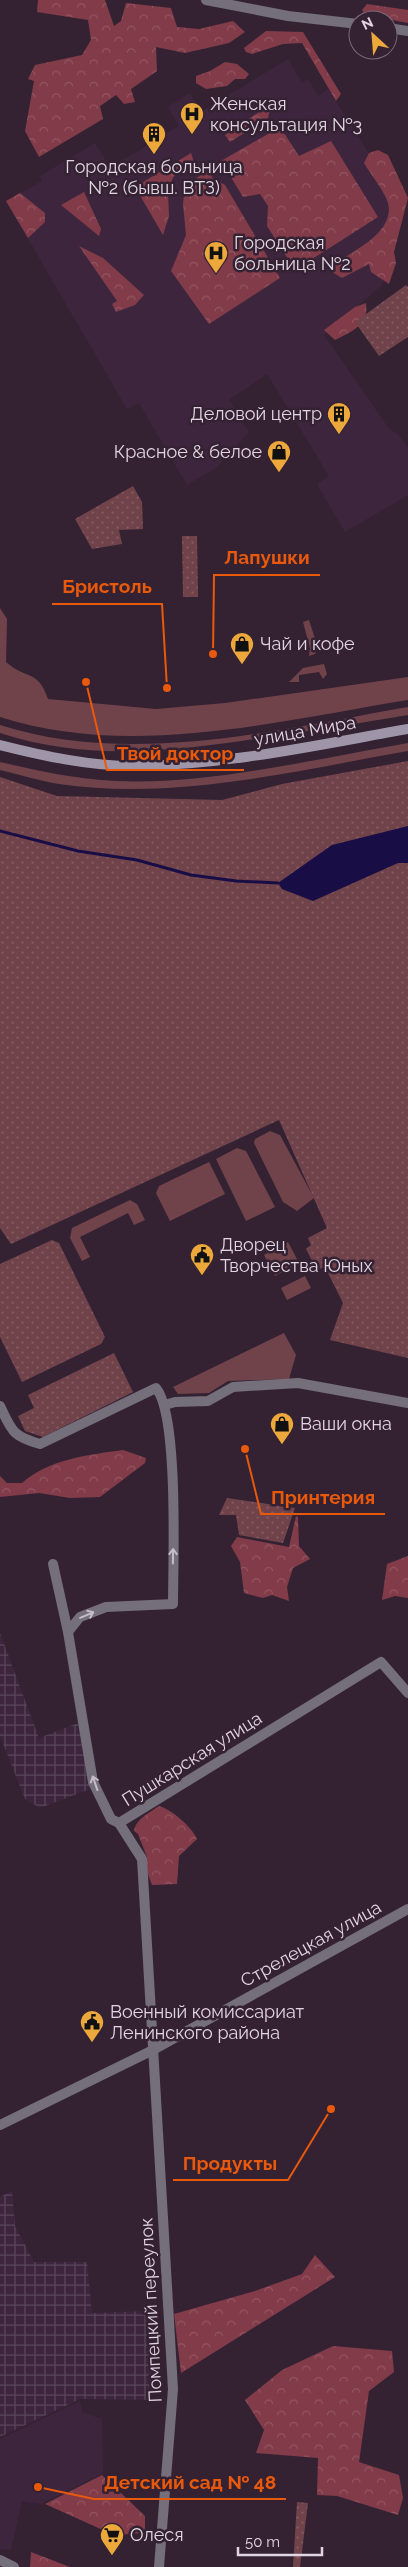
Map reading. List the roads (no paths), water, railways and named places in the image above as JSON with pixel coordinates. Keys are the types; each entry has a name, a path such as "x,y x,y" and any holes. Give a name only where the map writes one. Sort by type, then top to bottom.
{"main road":[{"name":"улица Мира","path":"0,745 52,758 133,766 226,761 408,729"}],"street":[{"path":"206,0 288,16 348,23"},
{"path":"165,1405 175,1402 208,1401 233,1387 298,1384 408,1404"},
{"path":"0,1406 10,1426 20,1439 40,1444 156,1388 161,1393 165,1405 172,1480 173,1604 106,1607 80,1617 68,1632"},
{"name":"Пушкарская улица","path":"53,1564 68,1632 93,1782 110,1819 119,1823 381,1662 408,1693"},
{"name":"Помпецкий переулок","path":"119,1823 142,1859 151,2051 173,2389 159,2567"},
{"name":"Стрелецкая улица","path":"0,2125 151,2051 408,1910"},
{"path":"0,2560 14,2567"}],"waterway":[{"path":"0,831 78,851 137,860 191,875 236,881 278,883"}],"place":[{"name":"Женская консультация №3","path":"192,135"},
{"name":"Городская больница №2 (бывш. ВТЗ)","path":"154,155"},
{"name":"Городская больница №2","path":"216,274"},
{"name":"Деловой центр","path":"339,435"},
{"name":"Красное & белое","path":"279,473"},
{"name":"Лапушки","path":"213,654"},
{"name":"Чай и кофе","path":"242,665"},
{"name":"Твой доктор","path":"86,682"},
{"name":"Бристоль","path":"167,688"},
{"name":"Дворец Творчества Юных","path":"202,1276"},
{"name":"Ваши окна","path":"282,1445"},
{"name":"Принтерия","path":"245,1449"},
{"name":"Военный комиссариат Ленинского района","path":"92,2043"},
{"name":"Продукты","path":"331,2109"},
{"name":"Детский сад № 48","path":"38,2487"},
{"name":"Олеся","path":"112,2556"}]}
